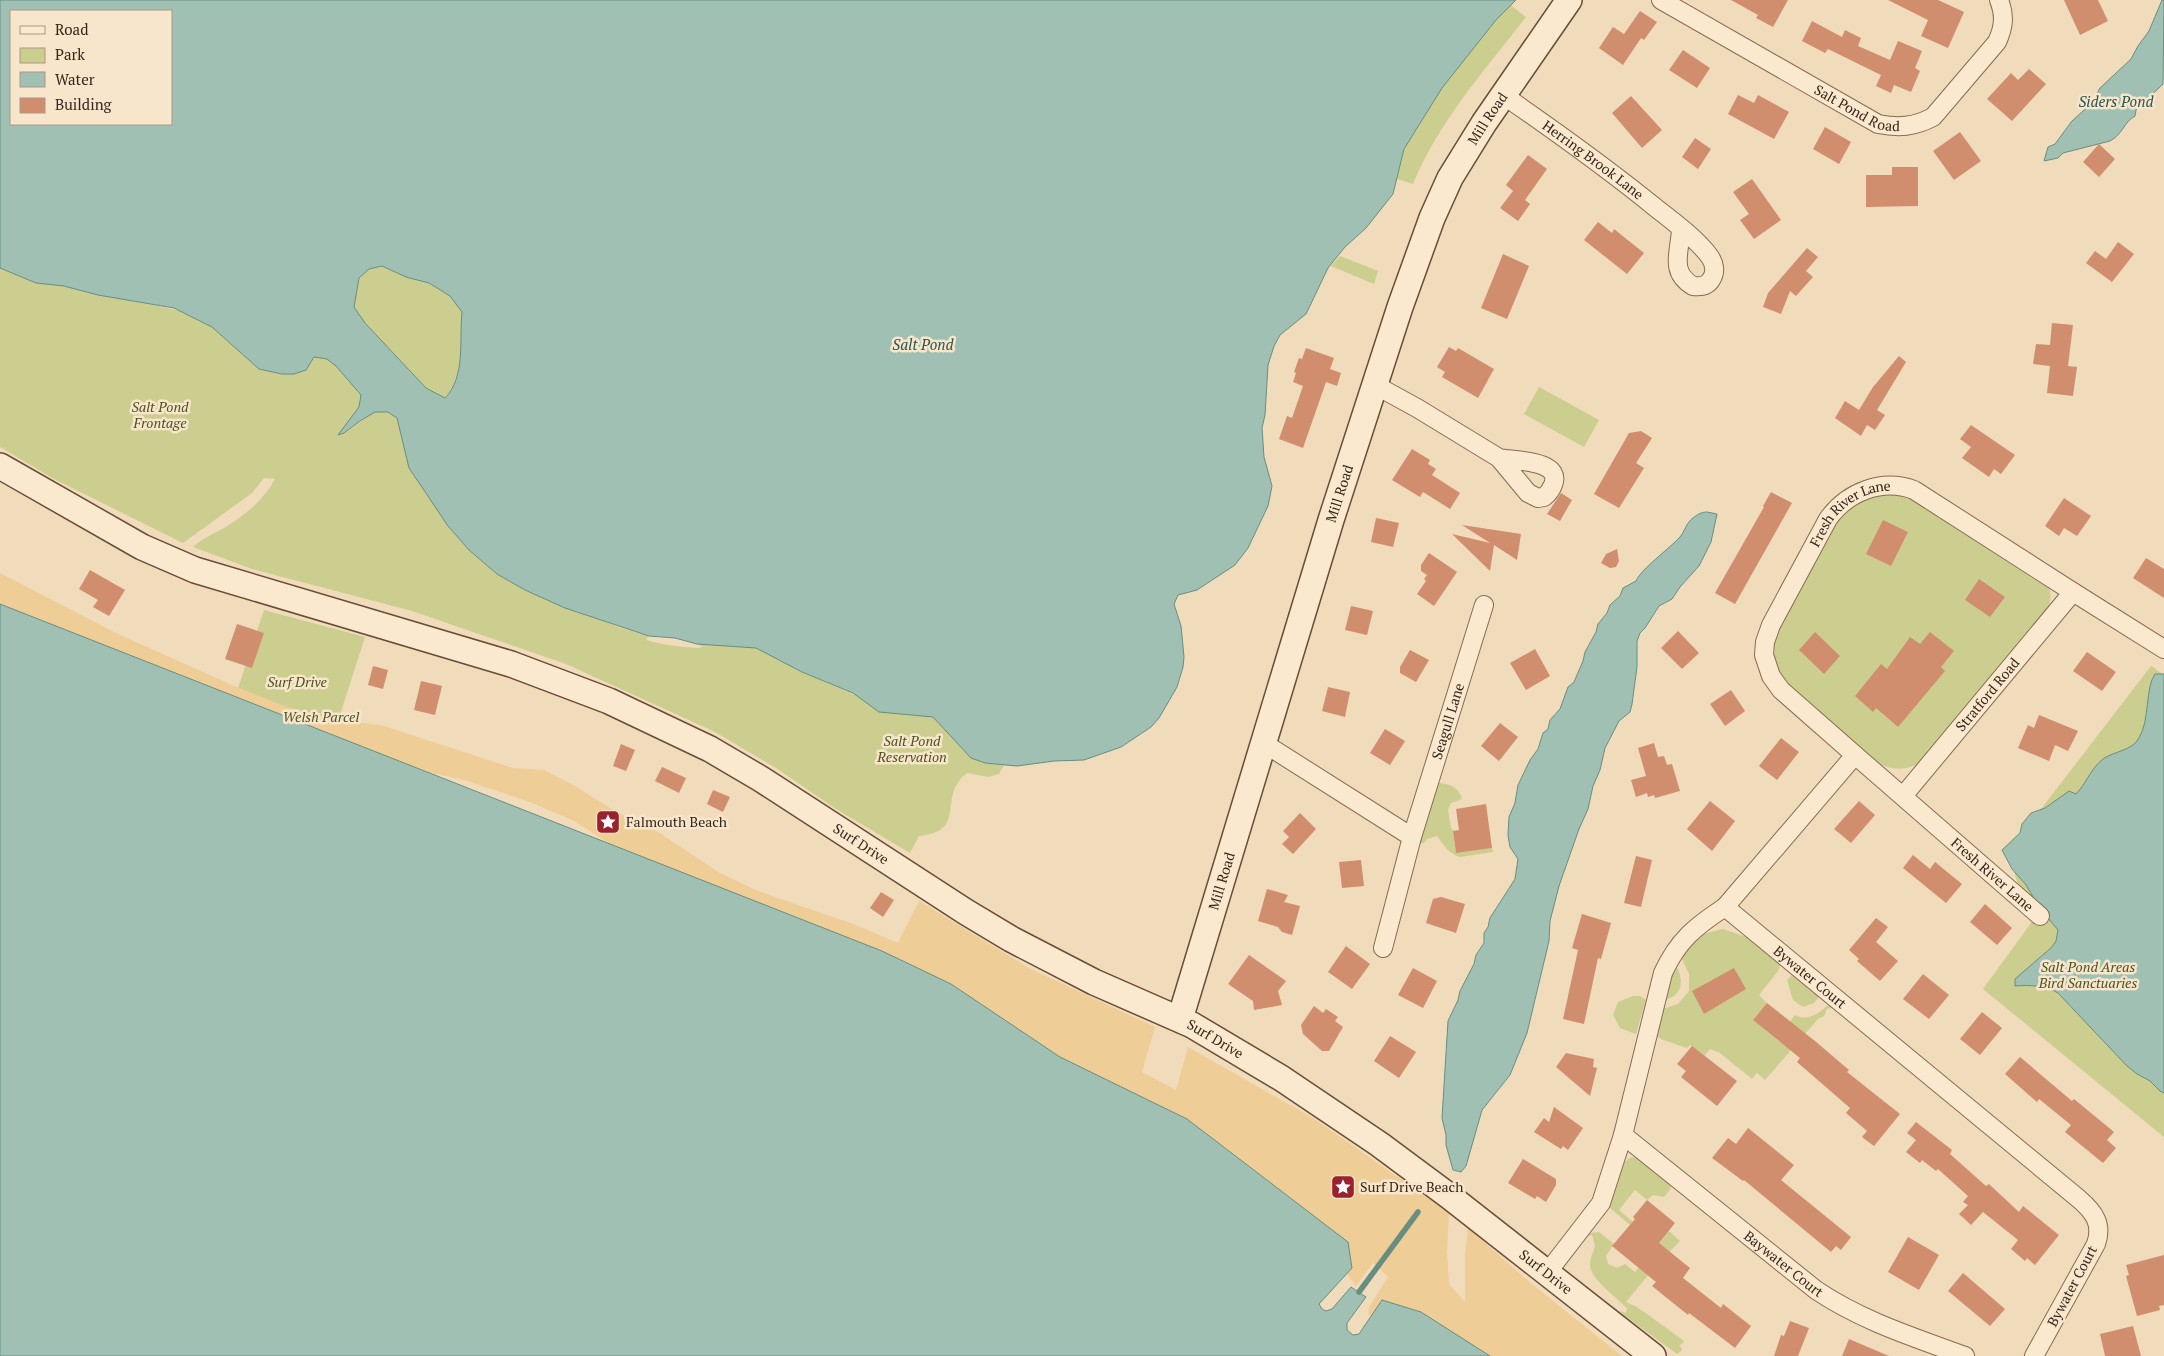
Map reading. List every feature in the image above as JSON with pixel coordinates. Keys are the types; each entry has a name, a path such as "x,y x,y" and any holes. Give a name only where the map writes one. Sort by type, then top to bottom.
{"main road":[{"name":"Mill Road","path":"1180,1019 1265,744 1331,520 1409,279 1432,218 1450,178 1503,95 1569,0"},
{"name":"Surf Drive","path":"0,466 142,546 195,570 511,664 609,702 658,724 740,766 1011,939 1094,982 1210,1034 1282,1078 1370,1138 1449,1196 1652,1356"}],"street":[{"name":"Salt Pond Road","path":"1661,0 1878,124 1897,127 1912,126 1933,116 1997,42 2004,21 1998,0"},
{"name":"Herring Brook Lane","path":"1503,95 1616,175 1681,229"},
{"path":"1374,385 1417,408 1499,458"},
{"name":"Fresh River Lane","path":"2040,916 1782,690 1771,676 1764,655 1765,642 1771,625 1828,519 1836,508 1846,500 1870,489 1881,486 1904,486 1914,490 2164,649"},
{"name":"Stratford Road","path":"1903,796 2073,592"},
{"name":"Seagull Lane","path":"1383,948 1412,837 1484,605"},
{"path":"1265,744 1412,837"},
{"path":"1547,1273 1598,1209 1624,1135 1666,967 1685,937 1725,907 1856,755"},
{"name":"Bywater Court","path":"1725,907 2079,1199 2096,1217 2100,1229 2096,1244 2034,1356"},
{"name":"Baywater Court","path":"1624,1135 1833,1302 1868,1320 1965,1356"}],"green space":[{"path":"1504,0 1526,17 1449,117 1413,184 1385,175 1389,160"},
{"path":"1340,256 1378,271 1374,284 1331,266"},
{"path":"382,266 406,277 429,283 450,296 462,312 459,369 451,389 444,398 426,388 388,347 362,406 345,433 374,412 391,396 448,526 469,550 497,574 525,590 621,628 649,636 646,640 672,646 698,648 703,647 697,644 749,644 802,672 855,695 940,712 985,763 1004,765 999,774 988,777 967,773 958,782 953,792 948,820 943,827 934,833 919,836 910,853 836,809 776,768 715,732 566,664 412,611 252,569 193,547 246,513 265,494 275,479 264,478 252,493 183,543 54,479 0,447 0,268 36,283 64,286 181,311 201,312 259,369 282,374 306,370 314,357 354,307 359,278 369,269"},
{"path":"1539,387 1599,420 1584,447 1524,414"},
{"path":"1904,493 2048,585 2050,602 2046,612 1925,760 1919,764 1900,769 1887,767 1874,761 1806,703 1784,677 1777,665 1774,650 1784,613 1821,542 1839,516 1852,503 1866,497"},
{"name":"Welsh Parcel","path":"264,610 365,637 331,743 230,712"},
{"name":"Salt Pond Areas Bird Sanctuaries","path":"2151,666 2164,675 2164,1137 1983,989 2034,919 2019,888 2008,852"},
{"path":"1439,783 1454,787 1462,799 1451,803 1448,810 1451,828 1454,831 1456,853 1492,848 1493,852 1456,856 1449,851 1437,836 1418,844"},
{"path":"1723,929 1749,938 1781,964 1778,971 1759,995 1767,1003 1753,1020 1785,1046 1790,1022 1795,1015 1800,1017 1814,1016 1829,1004 1833,1007 1827,1009 1824,1016 1818,1019 1765,1080 1757,1073 1752,1079 1720,1053 1710,1049 1704,1056 1690,1045 1687,1048 1655,1035 1662,1009 1678,1004 1689,991 1689,974 1681,957 1703,934"},
{"path":"1676,966 1681,982 1680,987 1675,995 1664,1000 1672,974"},
{"path":"1793,974 1820,996 1814,1003 1803,1007 1793,1000 1787,980"},
{"path":"1633,996 1640,996 1646,1000 1636,1034 1620,1028 1613,1015 1618,1002"},
{"path":"1637,1157 1669,1182 1671,1188 1664,1197 1653,1195 1647,1200 1635,1190 1619,1210 1633,1222 1630,1225 1610,1208 1610,1205 1624,1163 1629,1158"},
{"path":"1669,1231 1680,1241 1653,1269 1626,1302 1637,1307 1683,1340 1684,1342 1679,1346 1682,1350 1677,1354 1619,1311 1626,1313 1627,1308 1599,1281 1591,1270 1590,1261 1595,1245 1592,1235 1588,1236 1590,1233 1599,1232 1614,1244 1606,1256 1608,1264 1617,1268 1625,1264 1635,1272"}],"sand":[{"path":"0,573 116,633 234,686 287,707 329,718 384,726 513,768 544,770 575,786 618,813 643,822 720,873 758,891 856,925 898,943 919,901 1029,968 1155,1027 1142,1072 1176,1090 1188,1047 1313,1118 1449,1213 1447,1252 1449,1284 1465,1302 1465,1255 1468,1228 1533,1285 1622,1356 1415,1356 1368,1314 1369,1307 1388,1277 1373,1263 1356,1286 1340,1264 696,898 574,821 530,802 464,780 408,768 0,615"}],"water":[{"name":"Salt Pond","path":"0,0 1516,0 1496,20 1442,88 1404,149 1393,194 1366,228 1345,247 1328,268 1306,314 1280,335 1274,346 1268,365 1265,415 1262,428 1264,457 1272,486 1268,506 1248,548 1235,565 1197,590 1178,595 1174,604 1181,626 1184,657 1177,687 1159,718 1151,727 1121,747 1084,760 1054,761 1017,766 985,763 971,758 933,717 879,712 853,693 802,672 756,648 697,644 675,638 649,636 565,608 525,590 497,574 469,550 448,526 409,468 397,418 388,412 375,412 338,435 359,407 361,395 336,366 327,359 314,357 306,370 294,374 282,374 259,369 212,327 174,308 98,295 64,286 36,283 0,268","holes":["382,266 406,277 429,283 450,296 462,312 459,369 452,389 445,398 426,388 365,323 354,307 359,278 369,269"]},
{"name":"Siders Pond","path":"2162,0 2164,0 2163,84 2136,110 2135,116 2110,141 2063,153 2058,158 2044,161 2048,147 2055,144 2072,121 2093,102 2100,88 2131,59 2149,31"},
{"path":"1703,512 1717,514 1711,542 1699,566 1672,599 1659,606 1640,633 1637,641 1637,667 1630,712 1619,721 1605,748 1588,809 1559,886 1550,921 1549,941 1527,1033 1510,1075 1482,1110 1466,1166 1461,1172 1453,1170 1446,1145 1442,1118 1448,1021 1460,991 1474,964 1476,955 1484,943 1484,933 1490,918 1515,879 1518,859 1510,847 1508,835 1509,817 1515,803 1518,785 1530,760 1538,749 1543,733 1548,729 1550,720 1560,709 1568,687 1574,682 1598,624 1607,613 1610,605 1620,596 1623,588 1636,581 1643,571 1680,537 1691,520"},
{"path":"0,604 882,951 951,984 1060,1057 1187,1119 1348,1242 1352,1268 1319,1304 1326,1311 1332,1309 1351,1287 1366,1297 1347,1323 1347,1330 1353,1335 1359,1334 1382,1300 1421,1312 1490,1356 0,1356"},
{"name":"Salt Pond Areas Bird Sanctuaries","path":"2155,674 2164,674 2164,1093 2126,1065 2058,993 2048,988 2037,986 2015,986 2015,979 2052,947 2056,941 2058,930 2039,907 2026,885 2012,869 2002,850 2020,833 2022,824 2031,813 2045,808 2069,791 2076,794 2103,759 2132,746 2136,742 2145,722 2150,687"}],"building":[{"path":"1731,0 1788,0 1773,27 1756,18 1758,15"},
{"path":"1888,0 1938,0 1964,12 1948,48 1921,36 1928,20"},
{"path":"2064,0 2098,0 2108,21 2080,35"},
{"path":"1640,11 1657,22 1644,40 1641,38 1623,65 1599,48 1613,27 1624,34"},
{"path":"1812,21 1842,37 1845,30 1861,38 1858,46 1890,60 1898,41 1922,51 1915,68 1920,71 1911,92 1894,85 1891,93 1876,86 1881,75 1828,49 1825,53 1802,41"},
{"path":"1683,50 1710,68 1697,88 1669,70"},
{"path":"2029,69 2046,84 2012,121 1987,99 2011,73 2018,80"},
{"path":"1738,95 1754,103 1758,95 1789,112 1774,139 1728,114"},
{"path":"1631,96 1662,130 1642,148 1612,113"},
{"path":"1825,127 1851,142 1839,164 1813,149"},
{"path":"1960,132 1981,161 1954,180 1933,151"},
{"path":"1695,138 1711,149 1698,169 1682,157"},
{"path":"2099,144 2115,159 2099,177 2083,162"},
{"path":"1528,155 1547,169 1525,200 1530,204 1518,221 1500,208 1513,191 1506,185"},
{"path":"1892,167 1918,167 1918,206 1866,207 1866,175 1892,175"},
{"path":"1752,179 1781,220 1754,239 1740,220 1749,214 1733,192"},
{"path":"1598,222 1612,233 1614,229 1644,253 1627,274 1584,240"},
{"path":"2118,242 2134,254 2112,282 2086,263 2095,251 2106,259"},
{"path":"1807,248 1818,257 1806,271 1813,277 1796,296 1790,291 1781,314 1763,307 1768,293"},
{"path":"1503,254 1529,266 1507,319 1481,308"},
{"path":"2052,323 2073,325 2068,366 2077,367 2073,396 2047,393 2050,366 2033,364 2036,344 2050,345"},
{"path":"1449,347 1456,351 1458,348 1494,369 1478,398 1442,377 1445,372 1437,367"},
{"path":"1306,348 1334,358 1330,369 1341,373 1337,386 1326,382 1303,448 1279,439 1287,416 1292,418 1303,386 1293,382 1299,358 1302,359"},
{"path":"1899,356 1906,362 1877,410 1885,415 1875,430 1867,425 1861,436 1835,418 1845,401 1859,410 1873,387"},
{"path":"1971,425 2015,455 2001,474 1994,469 1989,477 1962,458 1971,447 1960,439"},
{"path":"1641,431 1652,438 1636,463 1644,468 1619,508 1594,494 1629,433"},
{"path":"1412,449 1430,460 1428,464 1436,469 1432,475 1460,493 1450,509 1423,492 1420,497 1392,480"},
{"path":"1771,492 1792,503 1735,604 1715,593"},
{"path":"1561,493 1572,500 1560,521 1547,514"},
{"path":"2064,498 2091,516 2077,536 2064,528 2059,536 2045,526"},
{"path":"1376,518 1399,523 1393,547 1371,542"},
{"path":"1883,520 1908,532 1891,566 1866,554"},
{"path":"1462,525 1521,534 1517,560 1494,545 1490,571 1452,534 1490,543"},
{"path":"1617,549 1619,561 1616,567 1610,568 1601,563 1606,554"},
{"path":"1429,553 1457,572 1434,606 1417,594 1426,581 1424,579 1427,575 1421,571 1421,565"},
{"path":"2146,558 2164,569 2164,598 2133,578"},
{"path":"90,570 125,590 109,616 93,607 98,600 79,589"},
{"path":"1979,579 2005,597 1990,617 1965,600"},
{"path":"1351,606 1373,611 1367,635 1345,630"},
{"path":"237,624 264,633 252,668 225,659"},
{"path":"1678,631 1699,653 1682,669 1661,648"},
{"path":"1815,632 1840,656 1824,674 1799,650"},
{"path":"1930,632 1954,651 1941,667 1945,671 1898,727 1876,708 1873,712 1855,696 1881,664 1887,669 1910,637 1920,644"},
{"path":"1535,649 1550,676 1526,690 1510,663"},
{"path":"1410,650 1429,660 1416,682 1400,673 1400,667"},
{"path":"2087,652 2116,672 2102,691 2073,671"},
{"path":"373,666 388,670 383,689 368,685"},
{"path":"421,681 442,686 435,715 414,710"},
{"path":"1328,687 1350,692 1345,717 1322,711"},
{"path":"1731,690 1745,711 1725,726 1710,704"},
{"path":"2039,715 2078,731 2068,751 2055,745 2049,761 2018,748 2028,725 2034,728"},
{"path":"1500,723 1518,737 1499,761 1481,746"},
{"path":"1385,729 1405,741 1390,765 1370,753"},
{"path":"1781,738 1799,752 1777,780 1759,766"},
{"path":"1654,743 1658,757 1664,756 1667,765 1672,764 1680,791 1655,798 1654,795 1648,797 1647,793 1636,797 1631,780 1646,776 1638,748"},
{"path":"621,744 635,750 626,771 613,766"},
{"path":"662,767 686,778 679,793 655,781"},
{"path":"713,790 730,797 723,812 707,804"},
{"path":"1710,801 1735,821 1712,851 1687,829"},
{"path":"1859,801 1875,815 1851,843 1834,829"},
{"path":"1486,804 1492,848 1456,853 1453,831 1459,830 1456,809"},
{"path":"1300,813 1316,829 1293,854 1282,844 1289,837 1283,831"},
{"path":"1913,855 1930,869 1935,862 1962,884 1946,903 1903,868"},
{"path":"1636,856 1652,860 1641,907 1624,903"},
{"path":"1361,860 1364,886 1342,888 1339,862"},
{"path":"1267,889 1288,895 1284,902 1300,906 1292,935 1282,932 1278,927 1258,921"},
{"path":"881,892 894,900 883,917 870,908"},
{"path":"1441,897 1465,904 1456,933 1426,923 1433,899"},
{"path":"1985,904 2012,928 1997,945 1970,922"},
{"path":"1582,914 1611,923 1601,959 1598,958 1584,1024 1563,1019 1578,950 1572,948"},
{"path":"1876,918 1888,927 1876,942 1898,961 1880,981 1857,961 1859,959 1849,950"},
{"path":"1346,946 1370,964 1352,989 1328,972"},
{"path":"1249,955 1286,981 1278,991 1282,1005 1254,1010 1253,1001 1228,984"},
{"path":"1413,968 1437,981 1423,1008 1398,995"},
{"path":"1734,968 1746,989 1704,1014 1692,991"},
{"path":"1923,974 1949,995 1929,1019 1903,999"},
{"path":"1767,1003 1849,1070 1847,1072 1900,1114 1874,1146 1862,1137 1867,1131 1846,1113 1850,1108 1797,1062 1800,1058 1753,1020"},
{"path":"1314,1006 1323,1013 1326,1009 1338,1017 1335,1021 1343,1027 1329,1051 1322,1051 1303,1034 1301,1025"},
{"path":"1982,1012 2002,1028 1980,1055 1960,1039"},
{"path":"1390,1036 1416,1052 1399,1078 1374,1061"},
{"path":"1692,1046 1737,1081 1717,1106 1681,1077 1686,1071 1677,1064"},
{"path":"1566,1053 1594,1059 1593,1067 1597,1068 1590,1096 1556,1067"},
{"path":"2020,1057 2072,1101 2074,1099 2114,1132 2107,1140 2116,1148 2103,1163 2065,1132 2071,1125 2039,1099 2037,1102 2005,1074"},
{"path":"1554,1107 1583,1128 1568,1150 1563,1146 1561,1149 1534,1132 1544,1118 1549,1122"},
{"path":"1916,1122 1952,1150 1950,1154 1986,1186 1989,1184 2019,1212 2023,1206 2059,1235 2035,1265 2027,1258 2025,1261 2011,1249 2018,1240 1983,1212 1971,1225 1959,1214 1968,1205 1963,1202 1968,1196 1938,1169 1936,1171 1922,1160 1920,1163 1906,1152 1916,1140 1907,1133"},
{"path":"1748,1128 1794,1165 1781,1180 1851,1237 1841,1250 1836,1246 1831,1252 1744,1180 1712,1158 1728,1138 1736,1144"},
{"path":"1523,1159 1556,1179 1556,1185 1546,1202 1537,1196 1535,1199 1508,1183"},
{"path":"1647,1200 1675,1223 1659,1243 1690,1268 1683,1278 1721,1308 1723,1304 1751,1326 1735,1348 1689,1313 1688,1315 1652,1286 1656,1282 1612,1246 1635,1219 1633,1217"},
{"path":"1908,1237 1939,1255 1919,1290 1888,1272"},
{"path":"2164,1255 2164,1305 2159,1306 2160,1310 2137,1316 2126,1276 2129,1275 2126,1265"},
{"path":"1963,1273 2005,1309 1990,1326 1948,1291"},
{"path":"1790,1321 1809,1328 1798,1356 1774,1356 1781,1335 1784,1336"},
{"path":"2133,1326 2141,1356 2105,1356 2100,1334"},
{"path":"1849,1339 1889,1356 1842,1356"}],"waterway":[{"path":"1359,1292 1418,1212"}],"place":[{"name":"Falmouth Beach","path":"608,822"},
{"name":"Surf Drive Beach","path":"1343,1187"}],"park label":[{"name":"Salt Pond Frontage","path":"160,416"},
{"name":"Salt Pond Reservation","path":"912,750"}]}
